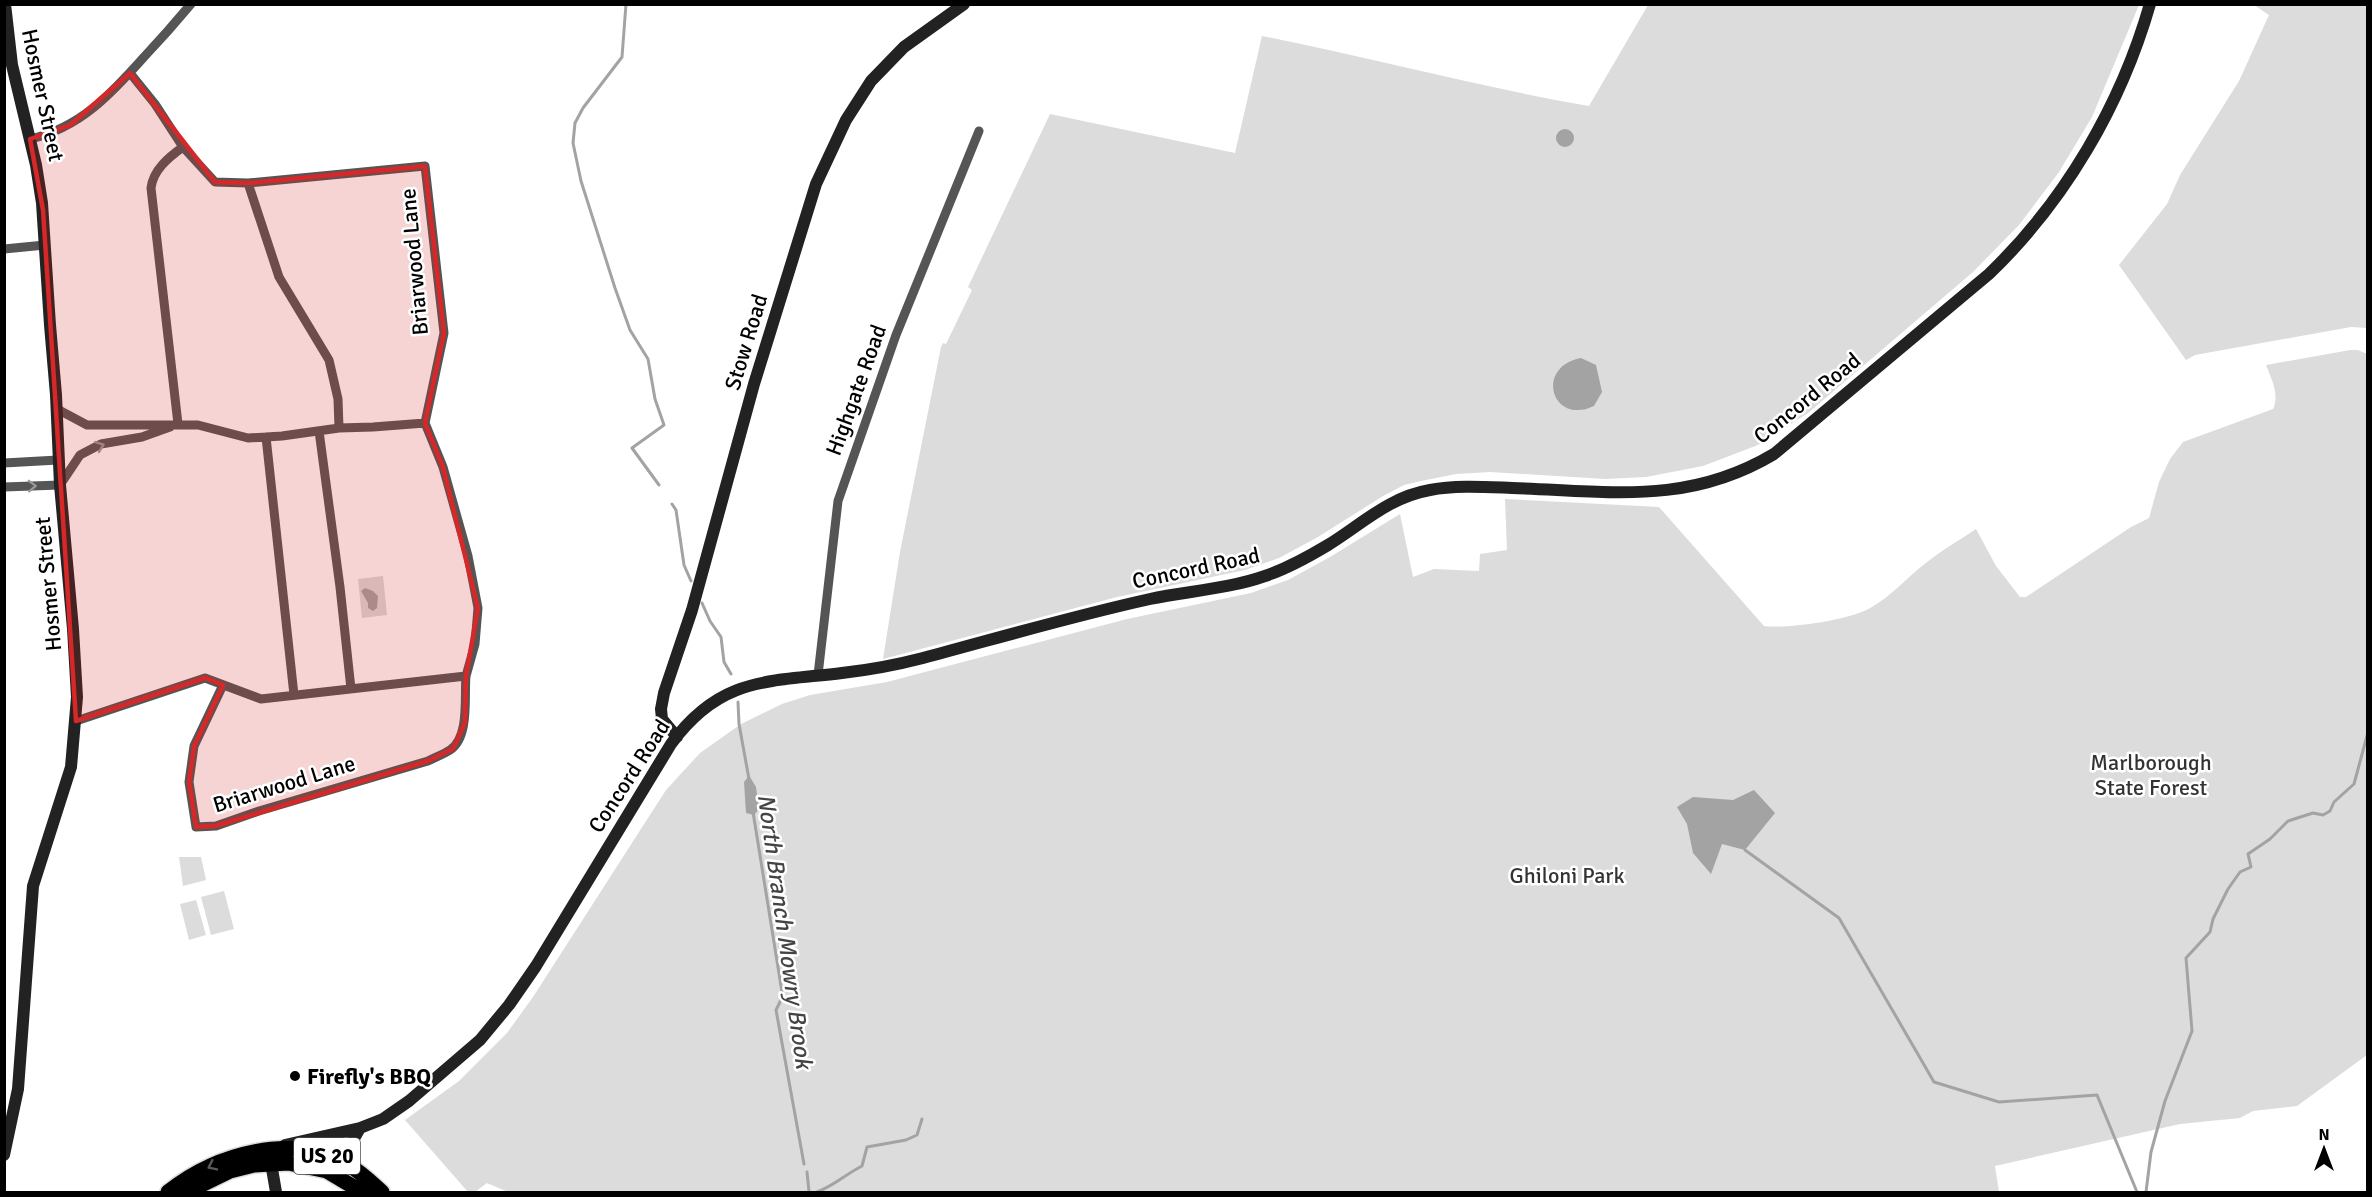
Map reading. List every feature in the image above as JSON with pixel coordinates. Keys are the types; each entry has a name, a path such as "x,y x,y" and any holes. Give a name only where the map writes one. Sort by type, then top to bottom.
{"main road":[{"name":"US 20","path":"168,1192 178,1184 216,1164 260,1150 296,1150 366,1177 382,1192"},
{"name":"US 20","path":"187,1192 230,1171 271,1163 288,1163 330,1165 362,1192"}],"street":[{"name":"Hosmer Street","path":"4,1155 19,1081 33,886 71,767 77,698 58,460 57,409 41,190 30,140 8,65 5,4"},
{"path":"30,140 49,135 90,112 130,73 190,4"},
{"name":"Stow Road","path":"676,737 662,719 660,709 664,693 688,621 748,407 816,184 846,120 871,81 904,47 964,4"},
{"name":"Concord Road","path":"260,1150 360,1128 390,1114 409,1101 463,1056 496,1021 536,966 676,737 698,713 732,691 768,681 904,663 1148,599 1245,583 1267,576 1310,556 1387,504 1431,489 1478,487 1657,492 1710,482 1754,466 1793,440 2006,258 2050,204 2092,143 2123,80 2150,4"},
{"name":"Briarwood Lane","path":"130,73 183,147 214,182 248,183 425,166 444,333 425,423 443,467 468,556 478,608 475,644 466,676 465,723 453,748 429,761 216,826 196,827 189,782 194,746 223,685"},
{"name":"Highgate Road","path":"818,675 831,542 838,501 896,335 979,131"},
{"path":"178,424 151,188 153,176 173,154 183,147"},
{"path":"248,183 279,277 329,360 338,399 339,428"},
{"path":"4,249 45,245"},
{"path":"57,409 87,425 198,425 248,438 339,428 425,423"},
{"path":"4,487 60,485 80,454 101,444 142,437 178,424"},
{"path":"319,431 351,689"},
{"path":"266,437 294,695"},
{"path":"4,464 58,460"},
{"path":"76,721 205,678 261,699 466,676"},
{"path":"330,1165 344,1156 360,1128"},
{"path":"330,1165 334,1140 340,1134"},
{"path":"271,1163 276,1192"}],"highlighted area":[{"path":"130,73 215,182 248,183 425,166 444,333 425,423 443,467 478,608 466,676 465,723 453,749 428,761 216,826 196,827 189,782 194,746 223,685 205,678 76,721 43,210 30,139 70,125"}],"green space":[{"path":"1648,5 2139,5 2092,117 2059,172 2019,225 1973,272 1808,413 1758,445 1703,466 1646,477 1606,479 1490,472 1456,474 1404,485 1279,558 1245,570 1117,597 883,659 900,552 941,347 943,343 946,344 972,290 968,287 1050,114 1235,153 1262,36 1589,106"},
{"path":"2254,5 2367,5 2367,328 2351,327 2195,355 2186,360 2119,265 2167,204 2180,175 2239,81 2269,15"},
{"path":"2358,350 2367,354 2367,1055 2297,1106 2253,1111 2240,1118 2180,1124 1995,1166 1999,1192 508,1192 487,1183 475,1192 468,1192 405,1120 459,1081 507,1033 533,997 666,790 700,753 741,724 782,704 810,695 887,682 1127,619 1251,593 1288,580 1400,514 1413,577 1434,569 1479,571 1480,554 1507,550 1505,499 1659,507 1764,626 1820,622 1862,612 1879,603 1928,561 1976,529 1996,566 2020,597 2026,597 2131,527 2149,518 2159,482 2170,459 2183,442 2273,409 2276,398 2266,365"},
{"path":"383,576 387,615 362,618 358,579"},
{"path":"179,857 201,857 206,880 183,886"},
{"path":"224,891 234,929 211,935 201,897"},
{"path":"196,900 206,935 189,940 180,904"}],"shaded area":[{"path":"1561,129 1569,129 1574,134 1572,145 1561,147 1556,142 1556,134"},
{"path":"1581,358 1596,365 1602,392 1594,406 1579,410 1568,408 1559,402 1554,393 1553,382 1557,372 1566,363"},
{"path":"365,588 378,596 377,608 373,611 368,608 368,603 361,591"},
{"path":"748,777 756,787 759,809 754,815 746,813 744,782"},
{"path":"1754,790 1775,813 1745,850 1722,844 1711,874 1693,853 1687,824 1677,807 1693,797 1733,800"}],"waterway":[{"name":"North Branch Mowry Brook","path":"626,4 622,57 583,108 575,123 573,143 581,181 615,288 630,330 648,359 655,399 664,425 632,448 659,485"},
{"name":"North Branch Mowry Brook","path":"672,504 676,510 684,565 691,581"},
{"name":"North Branch Mowry Brook","path":"702,603 721,637 724,662 731,674"},
{"name":"North Branch Mowry Brook","path":"738,702 739,724 749,779"},
{"path":"2146,1192 2151,1152 2165,1101 2192,1031 2186,958 2210,932 2213,919 2228,889 2240,872 2251,867 2248,854 2270,839 2288,821 2313,813 2323,815 2330,811 2334,802 2354,784 2368,732"},
{"name":"North Branch Mowry Brook","path":"753,812 782,992 776,1010 804,1164"},
{"path":"1745,850 1839,918 1934,1082 1999,1102 2097,1095 2137,1192"},
{"path":"817,1192 862,1166 867,1147 906,1140 917,1135 922,1119"},
{"name":"North Branch Mowry Brook","path":"807,1172 809,1192"}],"place":[{"name":"Firefly's BBQ","path":"295,1076"}],"park label":[{"name":"Marlborough State Forest","path":"2151,774"},
{"name":"Ghiloni Park","path":"1567,875"}]}
